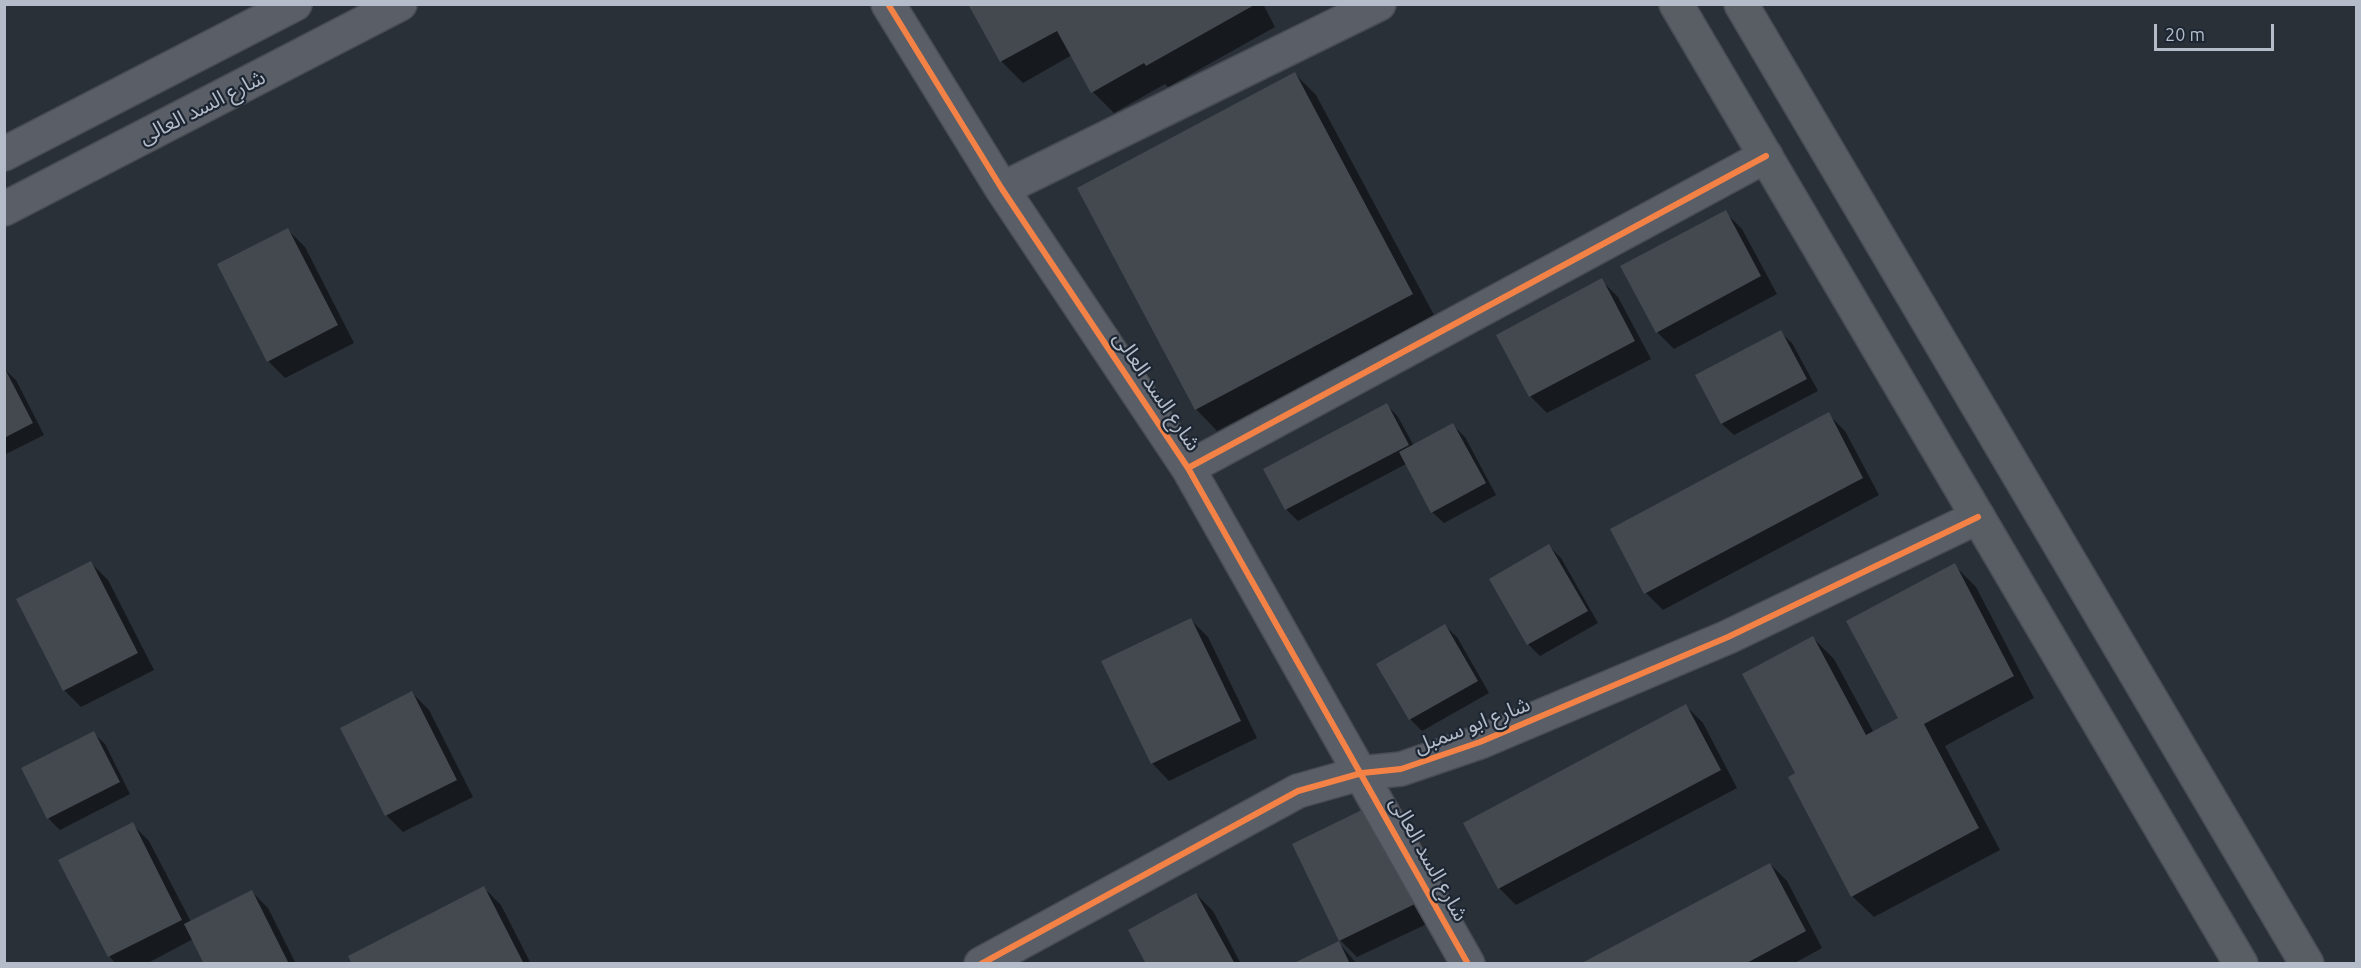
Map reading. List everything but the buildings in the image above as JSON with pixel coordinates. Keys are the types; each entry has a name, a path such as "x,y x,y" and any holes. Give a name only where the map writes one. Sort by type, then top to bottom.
{"main road":[{"path":"1676,4 2241,963"},
{"path":"1741,4 2307,963"}],"street":[{"path":"4,154 295,4"},
{"name":"شارع السد العالى","path":"4,209 400,4"},
{"name":"شارع السد العالى","path":"888,4 1002,189 1188,468 1468,963"},
{"path":"1002,189 1379,4"},
{"path":"1188,468 1766,156"},
{"name":"شارع ابو سمبل","path":"998,960 1298,791 1362,773 1401,769 1480,742 1728,637 1978,517"}],"cycle path":[{"path":"888,4 1002,189 1188,468 1468,964"},
{"path":"1188,468 1766,156"},
{"path":"981,964 1298,791 1362,773 1401,769 1480,742 1728,637 1978,517"}]}
